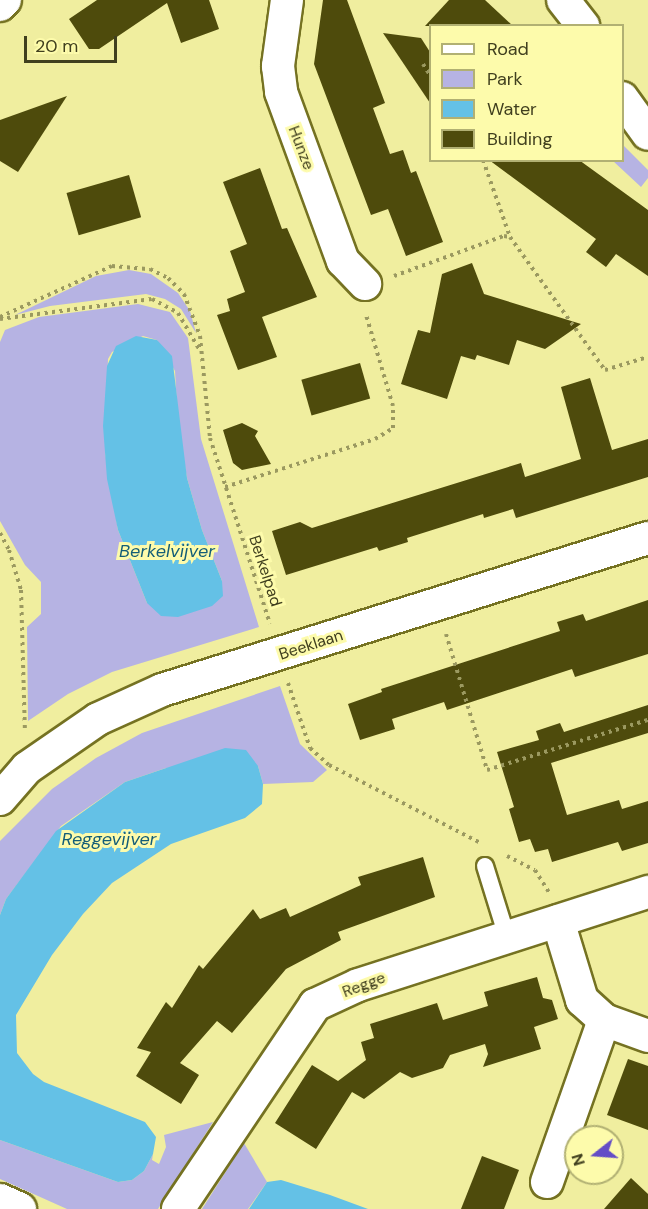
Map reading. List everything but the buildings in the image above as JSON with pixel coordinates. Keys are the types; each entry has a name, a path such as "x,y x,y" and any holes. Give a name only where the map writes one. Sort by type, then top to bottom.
{"street":[{"path":"0,5 5,0"},
{"name":"Hunze","path":"286,0 279,66 281,92 343,261 365,284"},
{"path":"563,0 581,24"},
{"path":"624,102 648,134"},
{"name":"Beeklaan","path":"0,799 27,768 98,720 162,690 280,655 648,538"},
{"name":"Regge","path":"178,1209 315,1005 358,985 648,892"},
{"path":"558,921 582,1000 604,1020 648,1036"},
{"path":"547,1182 604,1020"},
{"path":"0,1200 20,1209"}],"lane":[{"path":"485,866 507,938"}],"path":[{"path":"423,64 429,73"},
{"path":"484,162 510,237 605,370 648,357"},
{"path":"225,487 375,439 393,428 393,406 366,317 365,284 510,237"},
{"name":"Berkelpad","path":"0,318 97,271 129,265 150,269 168,278 184,294 195,313 210,438 310,748 328,765 491,848"},
{"path":"0,318 152,299 178,313 200,353"},
{"path":"0,533 9,550 21,590 27,768"},
{"path":"437,605 487,770 648,720"},
{"path":"501,853 535,870 546,883 558,921"}],"green space":[{"path":"624,146 648,170 648,178 641,187 614,162 624,162"},
{"path":"129,270 151,274 178,293 190,311 196,333 181,309 165,299 146,294 50,306 15,315 96,276"},
{"path":"138,304 170,312 188,338 201,439 259,627 112,672 68,694 28,721 27,627 41,614 41,582 25,565 0,521 0,342 5,330 39,317","holes":["143,336 157,340 175,371 178,425 187,478 202,530 222,581 147,603 118,530 105,452 108,359 112,352"]},
{"path":"280,686 300,744 327,770 313,782 263,784 258,766 166,768 125,782 61,826 6,899 0,915 0,841 52,789 96,758 142,733"},
{"path":"213,1122 158,1209 67,1209 0,1179 0,1140 118,1182 132,1180 144,1171 153,1154 152,1160 159,1164 166,1147 164,1135"},
{"path":"244,1143 267,1182 248,1209 202,1209"}],"water":[{"name":"Berkelvijver","path":"136,336 157,340 172,356 187,478 202,530 222,581 223,596 212,606 178,617 161,616 147,603 118,530 107,479 103,426 107,366 116,346"},
{"name":"Reggevijver","path":"225,748 246,750 258,766 263,784 262,804 245,818 171,844 112,883 83,914 52,955 16,1015 17,1053 33,1074 44,1082 145,1122 156,1137 153,1154 144,1171 132,1180 118,1182 0,1140 0,915 6,899 56,831 125,782"},
{"path":"281,1180 368,1209 249,1209 267,1182"}]}
